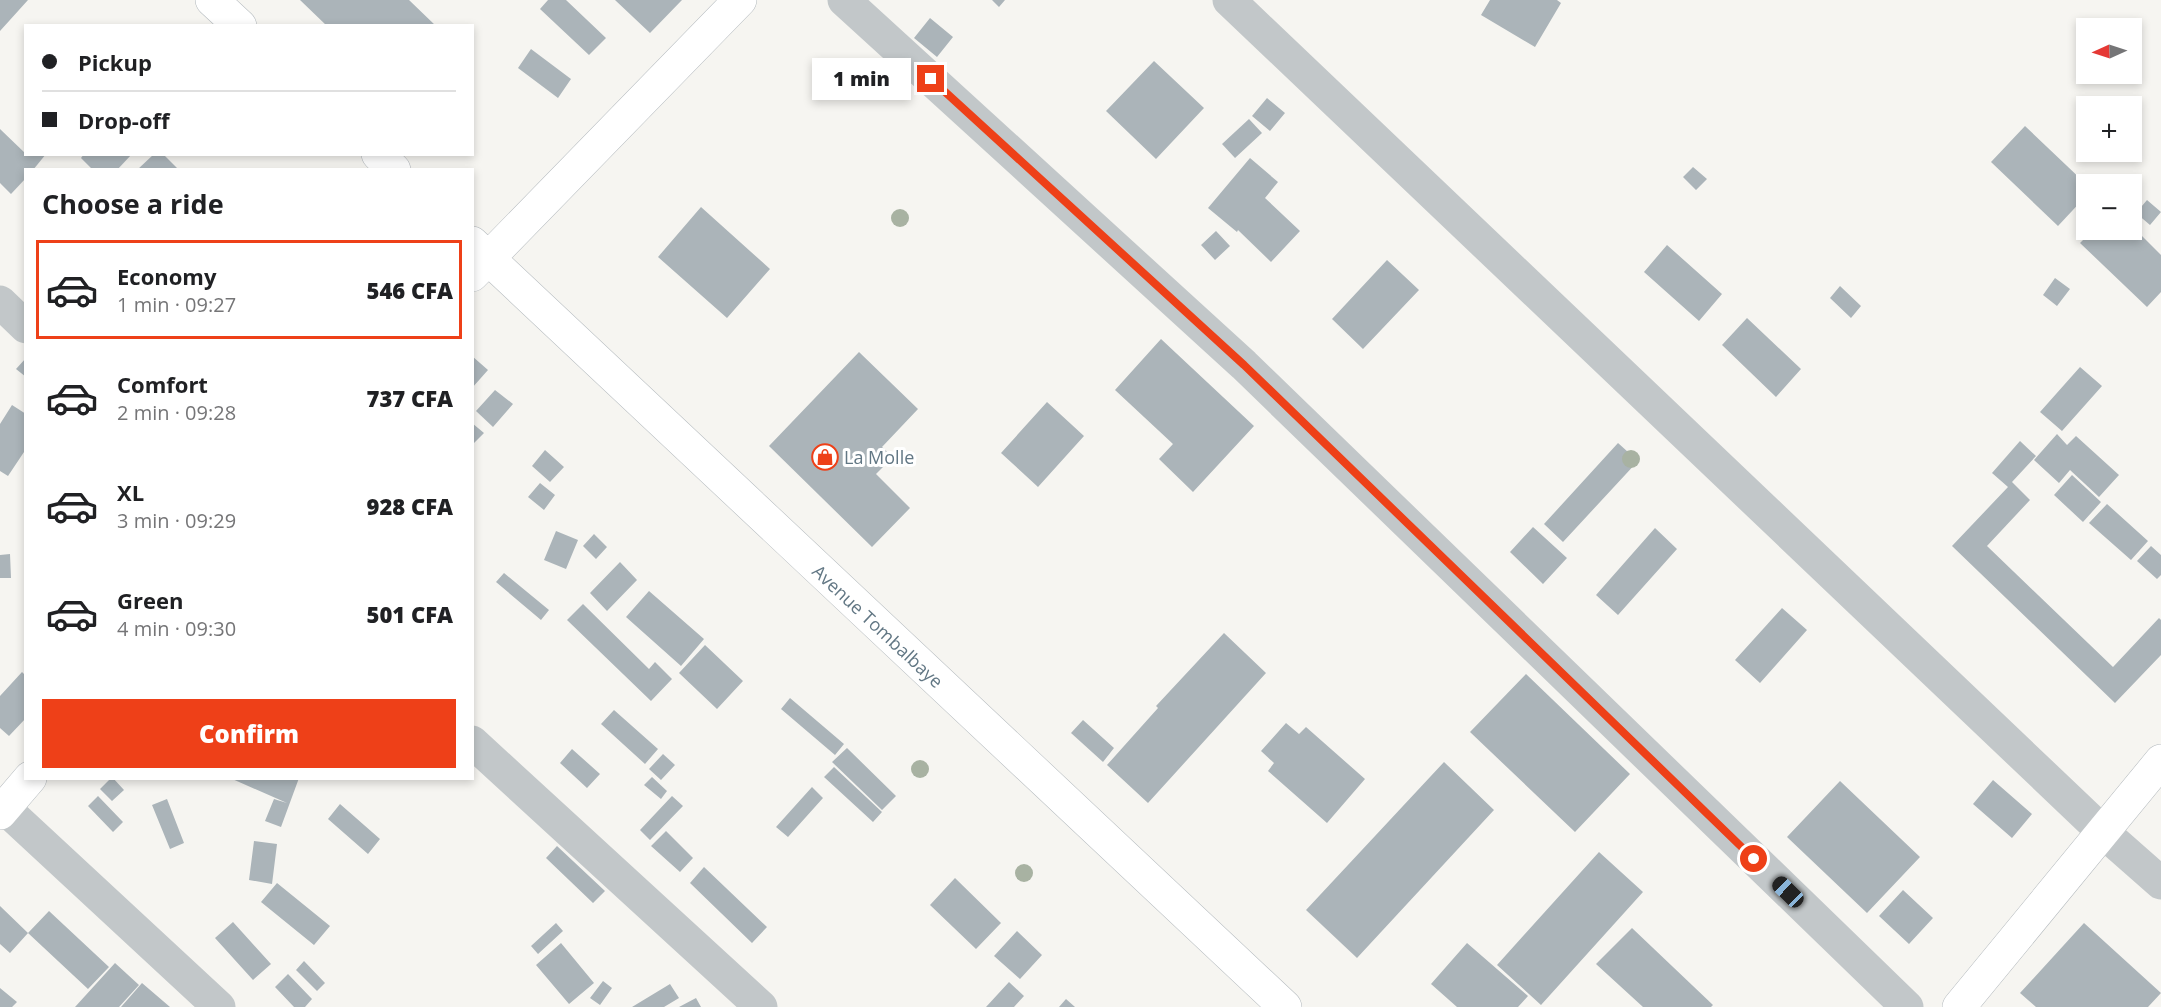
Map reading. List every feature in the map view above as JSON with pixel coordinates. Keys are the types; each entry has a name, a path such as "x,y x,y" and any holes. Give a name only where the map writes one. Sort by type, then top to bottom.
{"main road":[{"path":"212,0 238,24"},
{"path":"478,259 740,0"},
{"path":"380,156 392,168"},
{"name":"Avenue Tombalbaye","path":"478,259 1285,1007"},
{"path":"1959,1007 2161,761"},
{"path":"1,809 28,780"}],"street":[{"path":"844,0 1244,365 1907,1007"},
{"path":"1229,0 2103,832 2161,884"},
{"path":"0,302 24,325"},
{"path":"474,744 761,1007"},
{"path":"1,809 219,1007"}],"building":[{"path":"0,0 28,0 0,31"},
{"path":"300,0 409,0 434,24 325,24"},
{"path":"548,0 566,0 606,38 589,55 540,9"},
{"path":"615,0 682,0 650,33"},
{"path":"992,0 1005,0 999,7"},
{"path":"1490,0 1557,0 1561,3 1535,47 1481,15"},
{"path":"930,18 953,37 937,57 914,38"},
{"path":"531,49 571,79 558,98 518,68"},
{"path":"1154,61 1204,108 1156,159 1106,111"},
{"path":"1267,98 1285,113 1270,131 1252,116"},
{"path":"1249,119 1262,133 1235,158 1222,144"},
{"path":"2025,126 2076,174 2076,207 2058,226 1991,162"},
{"path":"0,129 24,152 24,156 44,156 35,168 24,168 24,180 11,194 0,183"},
{"path":"82,156 130,156 119,168 91,168 81,158"},
{"path":"152,156 165,156 177,168 139,168"},
{"path":"1250,158 1278,182 1265,198 1300,231 1271,262 1238,230 1237,232 1208,208"},
{"path":"1693,167 1707,179 1696,190 1683,177"},
{"path":"2147,200 2161,212 2150,225 2142,218 2142,206"},
{"path":"701,207 770,269 727,318 658,257"},
{"path":"1216,231 1230,246 1215,260 1201,245"},
{"path":"2142,236 2161,255 2161,292 2147,307 2080,243 2083,240 2142,240"},
{"path":"1667,245 1722,294 1699,321 1644,272"},
{"path":"1387,260 1419,290 1363,349 1332,319"},
{"path":"2055,278 2070,289 2057,306 2043,295"},
{"path":"1840,286 1861,306 1851,318 1830,298"},
{"path":"1747,318 1801,369 1776,397 1722,345"},
{"path":"1161,339 1254,426 1193,492 1159,459 1173,444 1115,390"},
{"path":"859,352 918,409 882,447 893,457 876,474 910,508 872,547 769,446"},
{"path":"474,358 488,370 474,386"},
{"path":"24,360 24,375 16,369"},
{"path":"2080,367 2102,386 2062,431 2040,412"},
{"path":"495,390 513,404 493,427 476,411"},
{"path":"1047,402 1084,436 1038,487 1001,453"},
{"path":"12,405 24,413 24,452 8,476 0,471 0,424"},
{"path":"474,425 484,433 474,443"},
{"path":"2057,434 2067,445 2076,436 2119,475 2099,497 2070,470 2059,483 2034,460"},
{"path":"2020,441 2036,456 2012,482 2030,500 1987,546 2113,667 2159,618 2161,620 2161,655 2115,703 1952,546 2008,487 1992,473"},
{"path":"1618,443 1638,461 1563,542 1544,524"},
{"path":"545,450 564,467 550,482 532,466"},
{"path":"2072,475 2101,502 2083,522 2054,495"},
{"path":"540,483 555,495 544,510 528,497"},
{"path":"2107,504 2148,541 2131,560 2089,523"},
{"path":"1533,527 1567,558 1543,584 1510,552"},
{"path":"1655,528 1677,549 1618,615 1596,595"},
{"path":"556,531 578,540 566,569 544,560"},
{"path":"594,534 607,547 596,559 583,546"},
{"path":"2151,546 2161,555 2161,575 2157,579 2137,561"},
{"path":"10,554 11,578 0,578 0,555"},
{"path":"620,562 637,580 607,611 590,593"},
{"path":"504,573 549,610 541,620 496,582"},
{"path":"649,591 704,639 681,666 626,617"},
{"path":"583,604 649,669 655,662 672,679 651,701 567,620"},
{"path":"1782,608 1807,630 1760,683 1735,660"},
{"path":"1224,633 1266,673 1148,803 1107,765 1158,708 1156,706"},
{"path":"705,645 743,681 717,709 679,673"},
{"path":"22,672 24,674 24,720 9,736 0,728 0,696"},
{"path":"1526,674 1630,774 1575,832 1470,732"},
{"path":"790,698 844,744 835,755 781,709"},
{"path":"614,710 658,749 645,764 601,724"},
{"path":"1083,720 1114,748 1103,762 1071,733"},
{"path":"1286,723 1299,734 1306,727 1365,779 1327,823 1268,771 1274,763 1261,751"},
{"path":"847,748 896,796 882,810 832,762"},
{"path":"572,749 600,774 587,788 560,763"},
{"path":"663,754 675,765 661,780 649,769"},
{"path":"1444,762 1494,810 1357,958 1306,910"},
{"path":"834,767 882,812 873,822 824,777"},
{"path":"652,777 667,791 661,799 644,785"},
{"path":"109,780 115,780 124,790 112,801 100,789"},
{"path":"235,780 298,780 281,827 265,821 274,799 287,803"},
{"path":"1993,780 2032,814 2012,838 1973,804"},
{"path":"1840,781 1920,857 1867,913 1787,837"},
{"path":"812,787 823,798 788,837 776,827"},
{"path":"98,796 123,822 113,832 88,806"},
{"path":"672,796 683,806 650,840 640,830"},
{"path":"167,799 184,843 170,849 152,805"},
{"path":"340,804 380,839 368,854 328,819"},
{"path":"666,831 693,858 680,872 651,846"},
{"path":"254,841 277,844 272,884 249,880"},
{"path":"557,846 605,891 593,903 546,858"},
{"path":"1599,852 1643,892 1541,1005 1497,965"},
{"path":"704,867 767,927 752,943 690,883"},
{"path":"955,878 1001,923 976,949 930,905"},
{"path":"277,883 330,926 314,945 261,902"},
{"path":"1903,890 1933,918 1909,944 1879,916"},
{"path":"0,906 28,933 10,953 0,944"},
{"path":"49,911 109,967 88,989 28,933"},
{"path":"233,922 271,964 253,980 215,938"},
{"path":"556,923 563,931 538,954 531,946"},
{"path":"2084,923 2161,993 2148,1007 2036,1007 2020,993"},
{"path":"1632,928 1713,1005 1711,1007 1643,1007 1596,964"},
{"path":"1017,931 1042,955 1020,979 994,956"},
{"path":"561,943 594,983 569,1004 536,965"},
{"path":"1467,943 1528,996 1518,1007 1457,1007 1431,984"},
{"path":"304,961 325,983 317,991 296,970"},
{"path":"115,963 139,985 119,1007 75,1007"},
{"path":"288,974 312,999 305,1007 294,1007 275,987"},
{"path":"603,981 612,988 600,1005 590,998"},
{"path":"1009,982 1024,996 1014,1007 986,1007"},
{"path":"142,983 170,1007 121,1007"},
{"path":"670,984 679,998 664,1007 632,1007"},
{"path":"0,988 17,1002 12,1007 0,1007"},
{"path":"696,998 701,1007 679,1007"},
{"path":"1066,999 1075,1007 1059,1007"}],"place":[{"name":"La Molle","path":"825,457"}],"route":[{"path":"931,79 1244,365 1754,859"}]}
